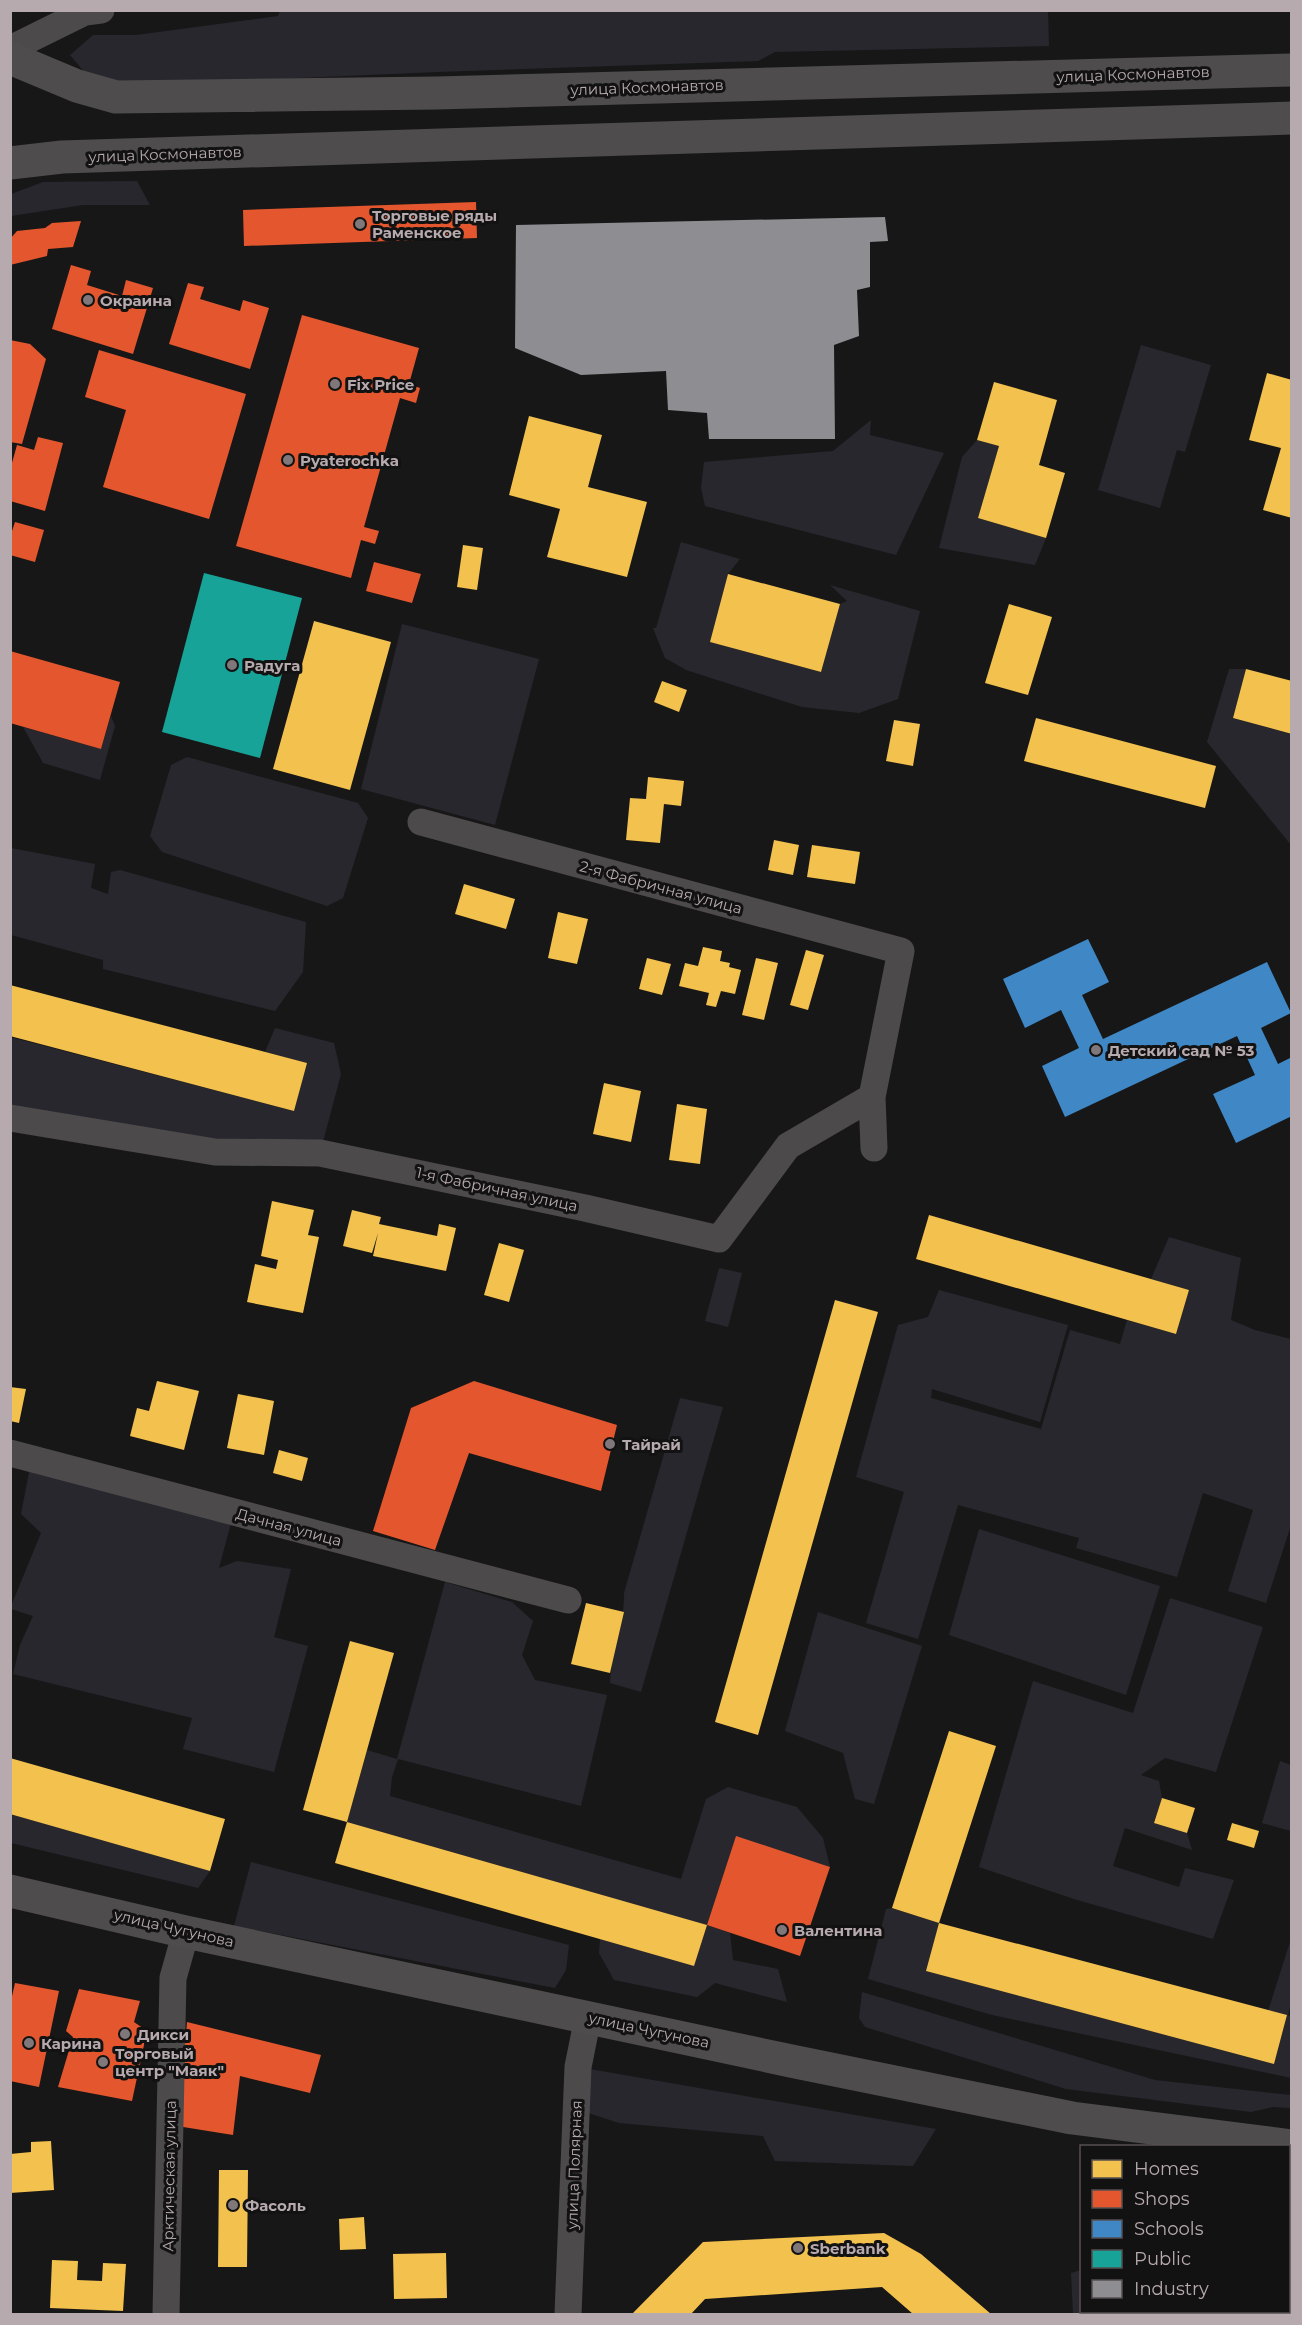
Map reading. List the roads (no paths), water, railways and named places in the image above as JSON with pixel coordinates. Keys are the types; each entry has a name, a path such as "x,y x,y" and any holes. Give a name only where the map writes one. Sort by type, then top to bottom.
{"main road":[{"name":"улица Космонавтов","path":"10,58 77,86 116,97 437,93 1292,70"},
{"name":"улица Космонавтов","path":"10,163 74,156 1292,118"},
{"name":"улица Чугунова","path":"10,1891 186,1932 1072,2118 1284,2145"}],"street":[{"path":"10,49 85,12 101,10"},
{"name":"2-я Фабричная улица","path":"421,822 901,951 872,1097"},
{"path":"872,1097 874,1148"},
{"name":"1-я Фабричная улица","path":"10,1118 215,1152 321,1153 585,1208 719,1239 789,1146 872,1097"},
{"name":"Дачная улица","path":"10,1453 568,1599"},
{"name":"Арктическая улица","path":"166,2314 173,1978 186,1932"},
{"name":"улица Полярная","path":"568,2314 578,2067 588,2017"}],"place":[{"name":"Торговые ряды Раменское","path":"360,224"},
{"name":"Окраина","path":"88,300"},
{"name":"Fix Price","path":"335,384"},
{"name":"Pyaterochka","path":"288,460"},
{"name":"Радуга","path":"232,665"},
{"name":"Детский сад № 53","path":"1096,1050"},
{"name":"Тайрай","path":"610,1444"},
{"name":"Валентина","path":"782,1930"},
{"name":"Дикси","path":"125,2034"},
{"name":"Карина","path":"29,2043"},
{"name":"Торговый центр \"Маяк\"","path":"103,2062"},
{"name":"Фасоль","path":"233,2205"},
{"name":"Sberbank","path":"798,2248"}]}
